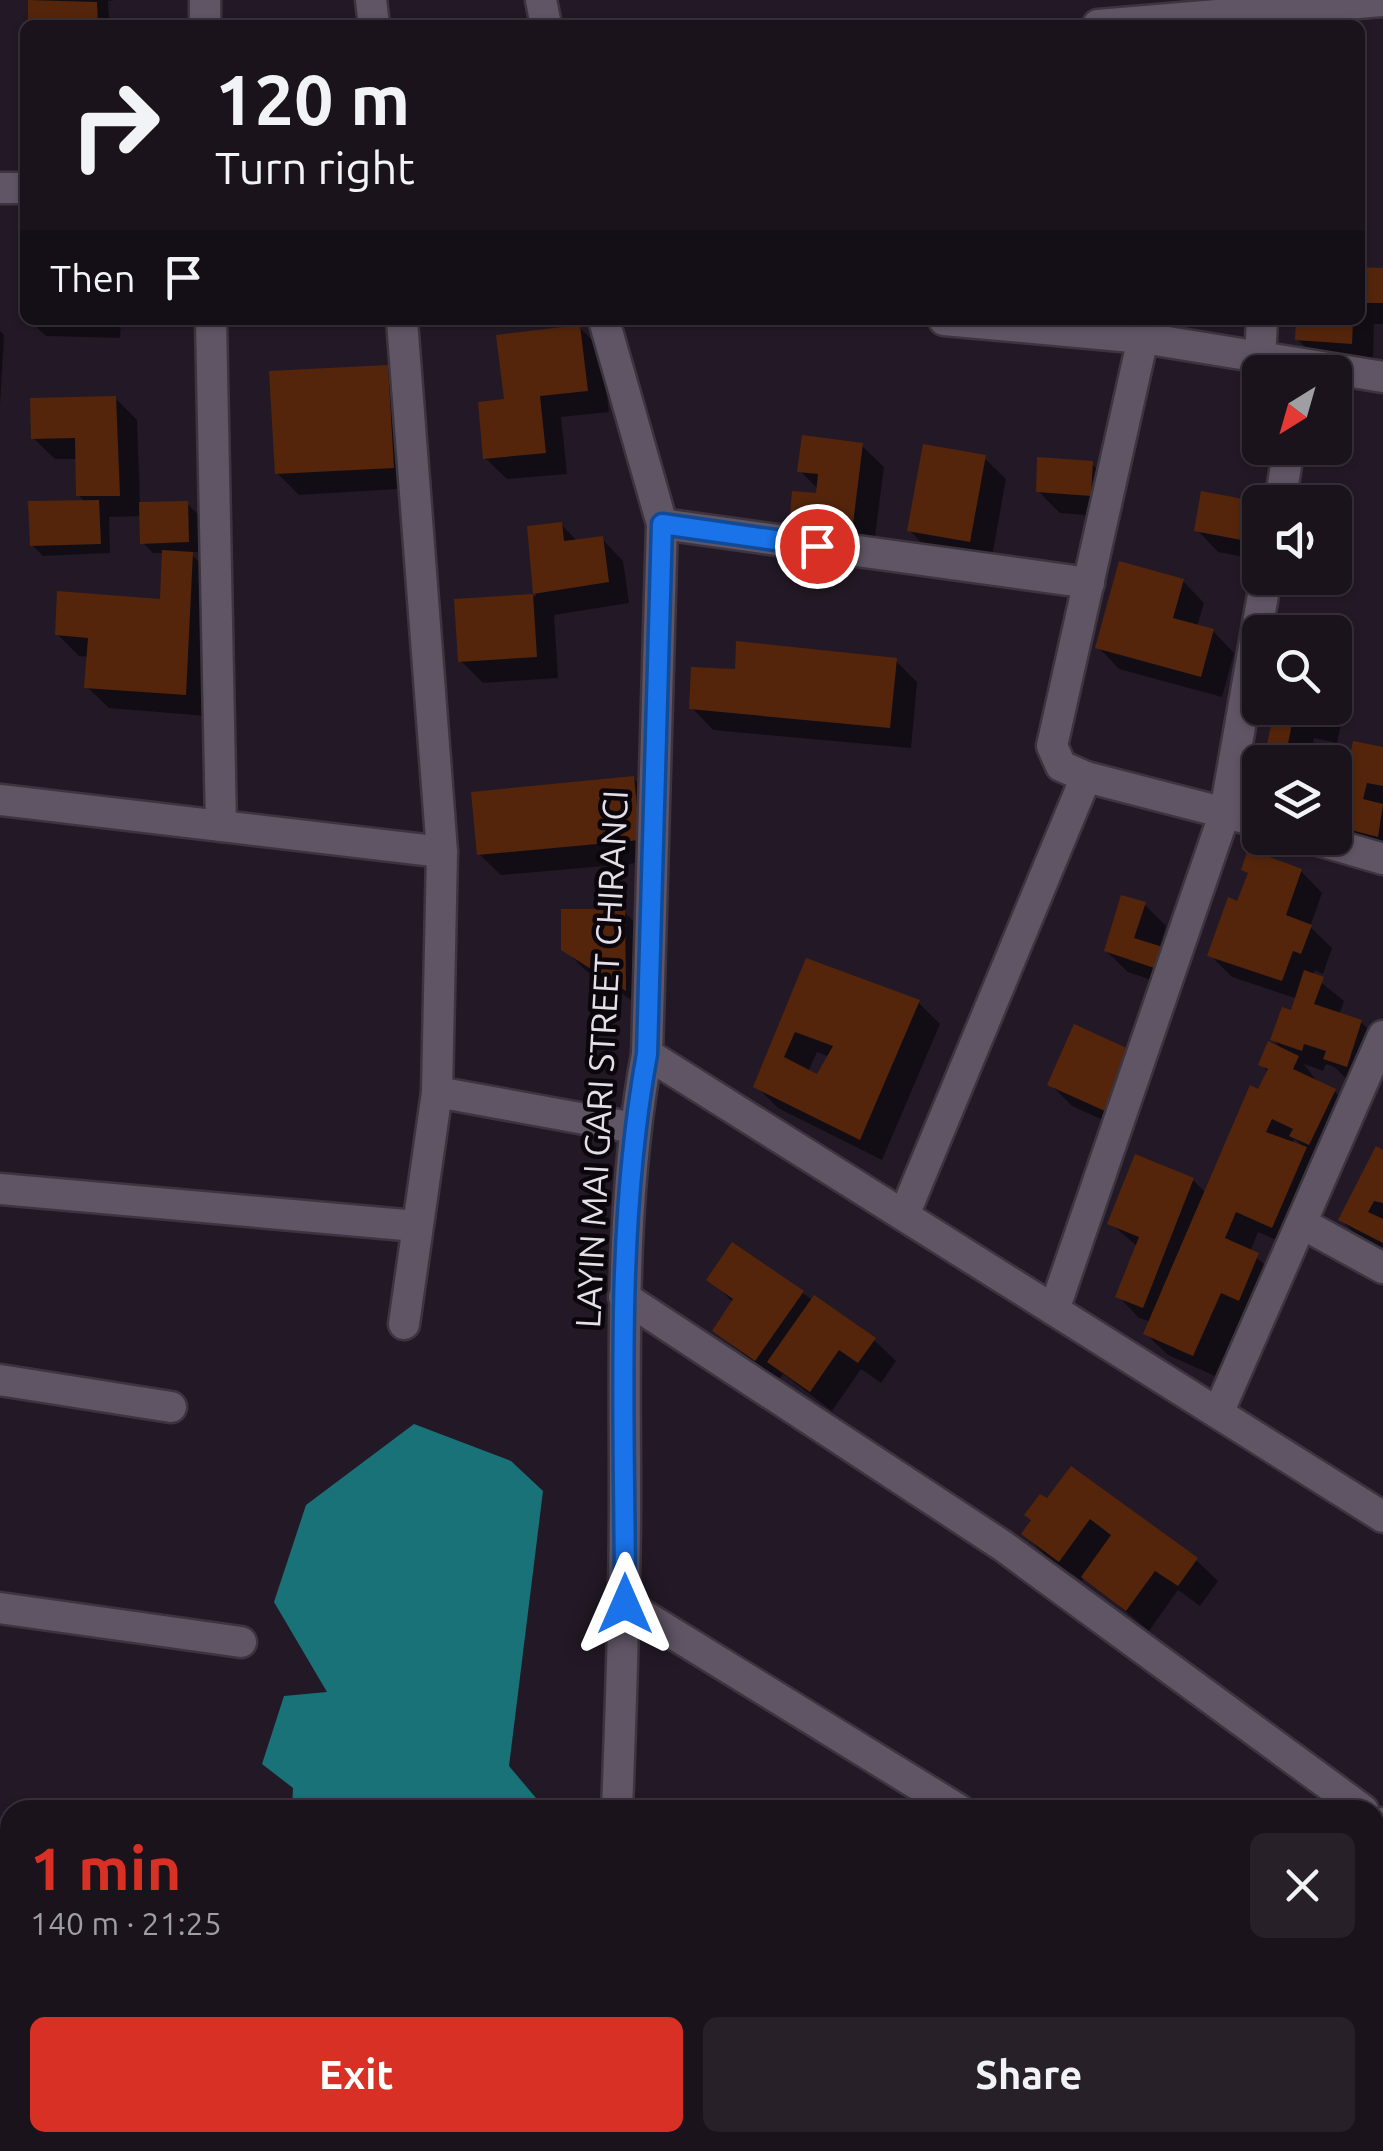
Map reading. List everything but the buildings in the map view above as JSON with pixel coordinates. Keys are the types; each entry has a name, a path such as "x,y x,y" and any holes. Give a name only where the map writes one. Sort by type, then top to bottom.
{"street":[{"path":"1207,20 1273,17 1338,1 1383,1"},
{"path":"211,325 220,826"},
{"path":"402,325 442,852 437,1092 404,1324"},
{"name":"LAYIN MAI GARI STREET CHIRANCI","path":"605,325 662,524 647,1054 634,1128 624,1297 625,1604 618,1800"},
{"path":"1035,325 1248,355"},
{"path":"1260,355 1262,325"},
{"path":"1143,338 1052,746 1061,766 1086,777 1242,817"},
{"path":"1352,373 1383,376"},
{"path":"662,524 1088,583"},
{"path":"1054,1310 1225,812 1263,595"},
{"path":"904,1215 1086,777"},
{"path":"0,800 442,852"},
{"path":"1352,850 1383,859"},
{"path":"1218,1413 1383,1036"},
{"path":"647,1054 1383,1517"},
{"path":"437,1092 634,1128"},
{"path":"0,1189 416,1226"},
{"path":"1302,1224 1383,1268"},
{"path":"624,1297 1003,1546 1349,1800"},
{"path":"0,1380 171,1407"},
{"path":"625,1604 944,1800"},
{"path":"0,1608 241,1642"}],"water":[{"path":"414,1424 511,1461 543,1491 509,1766 538,1800 292,1800 293,1788 262,1764 284,1696 327,1692 274,1602 306,1505"}],"route":[{"path":"625,1604 624,1297 634,1128 647,1054 662,524 817,546"}]}
